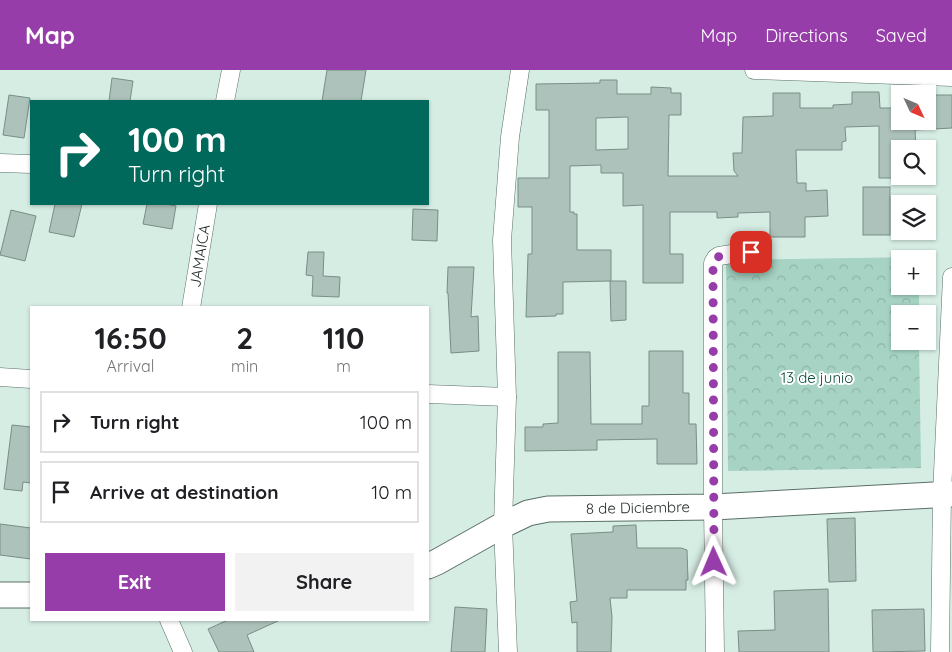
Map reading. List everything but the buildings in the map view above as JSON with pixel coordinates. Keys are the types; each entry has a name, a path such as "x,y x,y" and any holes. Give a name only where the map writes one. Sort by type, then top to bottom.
{"main road":[{"name":"8 de Diciembre","path":"429,566 528,513 548,509 713,507 947,494"},
{"path":"0,595 30,595"}],"street":[{"path":"225,100 231,70"},
{"path":"508,652 503,525 507,397 502,240 510,137 520,70"},
{"path":"754,70 934,73 952,77"},
{"path":"0,162 30,164"},
{"name":"JAMAICA","path":"191,306 208,205"},
{"path":"715,652 713,263 720,256 751,252"},
{"path":"940,652 947,494 952,277"},
{"path":"0,377 30,378"},
{"path":"429,394 507,397"},
{"path":"169,621 183,652"}],"green space":[{"name":"13 de junio","path":"891,257 891,295 919,295 919,305 891,305 891,350 919,350 921,468 728,471 726,260"}],"route":[{"path":"714,562 713,263 720,256 751,252"}]}
